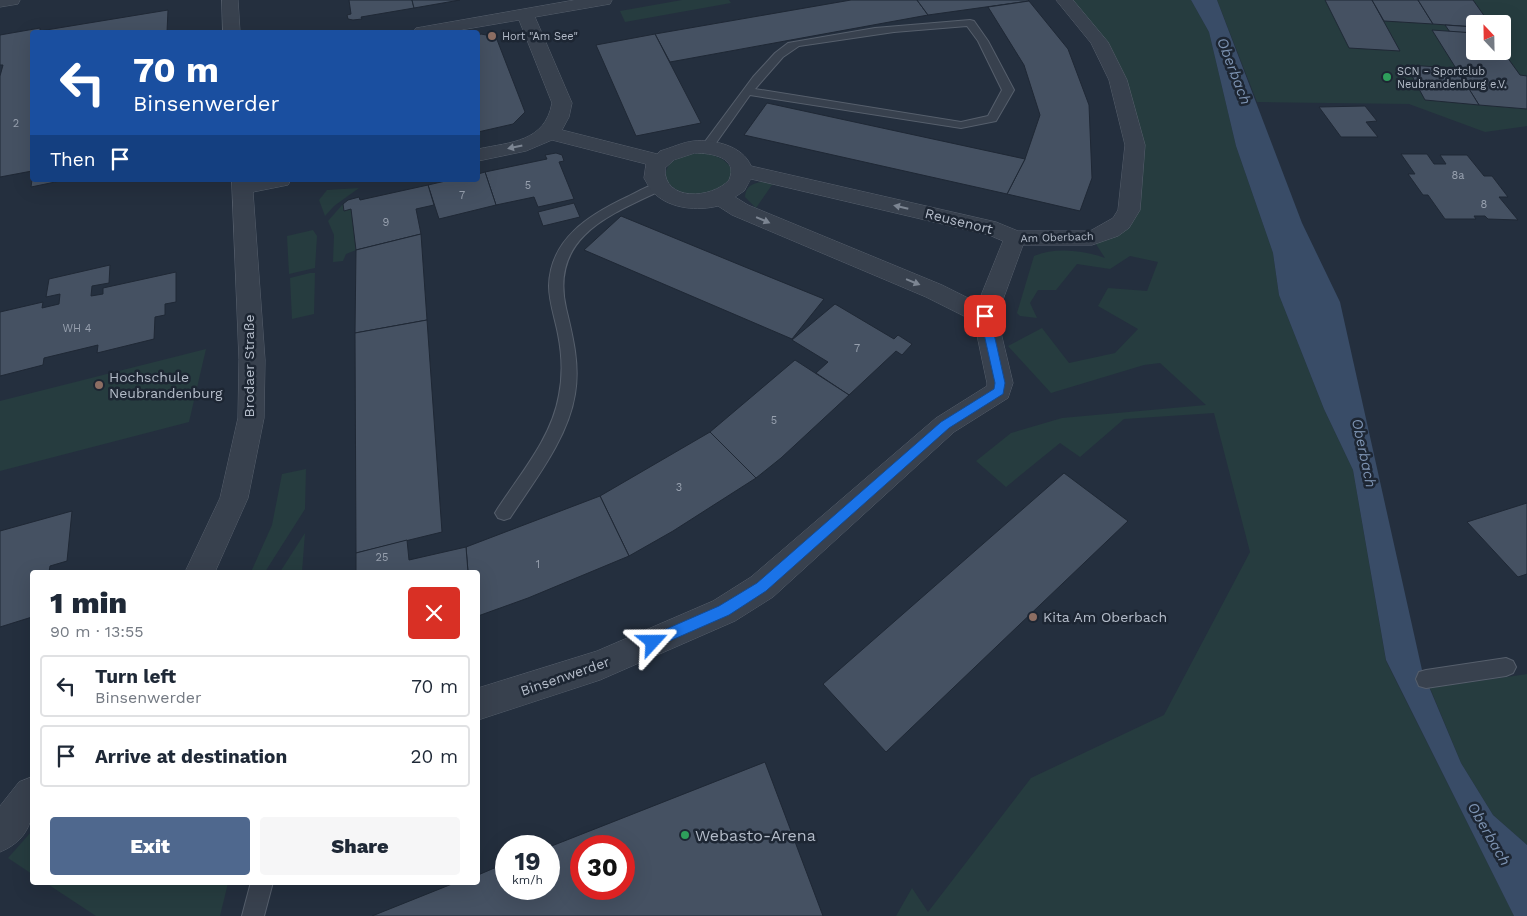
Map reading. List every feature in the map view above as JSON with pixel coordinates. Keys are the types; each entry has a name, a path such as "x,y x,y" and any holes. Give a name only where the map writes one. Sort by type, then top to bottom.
{"street":[{"path":"0,2 12,0"},
{"path":"230,0 232,30"},
{"path":"433,30 604,0"},
{"name":"Am Oberbach","path":"1015,238 1036,236 1092,238 1110,231 1121,223 1129,210 1135,145 1118,80 1099,42 1064,0"},
{"path":"480,155 523,146 550,133 562,117 562,103 525,14"},
{"path":"550,133 659,161"},
{"path":"707,147 731,155 739,162 742,171 737,186 720,197 707,201 685,200 666,194 658,187 654,179 654,170 659,161 680,150 707,147"},
{"name":"Reusenort","path":"742,171 776,177 996,229 1015,238"},
{"path":"242,184 261,182"},
{"name":"Brodaer Straße","path":"201,570 234,498 251,418 252,360 242,184"},
{"path":"720,197 740,210 934,291 985,316 1015,238"},
{"name":"Binsenwerder","path":"480,703 600,665 724,610 762,587 945,425 999,391 1000,383 985,316"},
{"path":"0,834 30,797"}],"lane":[{"path":"707,147 749,91 766,69 790,46 865,31 970,23 983,41 1008,90 992,119 961,125 749,91"},
{"path":"504,513 540,457 565,406 569,367 566,331 556,286 558,262 564,249 580,231 601,216 658,187"},
{"path":"1426,679 1506,667"},
{"path":"253,916 261,885"}],"green space":[{"path":"682,0 729,0 731,3 625,22 620,11"},
{"path":"1064,0 1191,0 1209,32 1236,146 1273,253 1279,295 1324,409 1353,470 1386,661 1514,916 896,916 912,888 928,912 1031,778 1164,715 1250,552 1214,413 1124,419 1080,457 1060,443 1006,487 976,461 1011,433 1062,418 1206,405 1160,363 1144,365 1051,393 1008,346 1042,328 1069,363 1115,353 1138,329 1098,306 1108,288 1147,291 1158,262 1130,256 1110,269 1077,264 1056,290 1038,290 1030,303 1037,318 1020,316 1017,313 1034,256 1051,251 1069,251 1088,253 1105,258 1092,238 1121,223 1135,145 1118,80"},
{"name":"SCN - Sportclub Neubrandenburg e.V.","path":"1217,0 1527,0 1527,126 1485,132 1409,104 1257,102"},
{"path":"705,153 721,158 730,166 732,170 729,183 708,192 690,194 677,190 668,182 666,173 670,164 683,156"},
{"path":"767,181 774,182 756,208 745,197 747,189 752,185"},
{"path":"359,188 334,206 325,216 319,200 327,190"},
{"path":"343,204 351,209 356,250 346,254 343,261 333,262 334,235 328,221"},
{"path":"313,230 317,236 315,268 289,274 287,236"},
{"path":"315,273 314,314 292,319 290,278"},
{"path":"206,349 189,422 0,471 0,401"},
{"path":"306,469 305,509 266,570 252,570 272,525 282,474"},
{"path":"305,533 302,570 281,570"},
{"path":"1527,674 1527,845 1493,815 1461,763 1430,688"},
{"path":"30,833 30,873 8,858"},
{"path":"49,885 228,885 220,916 96,916"}],"water":[{"name":"Oberbach","path":"1191,0 1217,0 1302,223 1340,302 1422,670 1461,763 1493,815 1527,845 1527,916 1514,916 1386,660 1353,470 1324,409 1279,295 1273,253 1236,146 1209,32"}],"building":[{"path":"349,0 412,0 414,8 353,20 348,19 347,15 351,14"},
{"path":"412,0 460,0 414,8"},
{"path":"851,0 917,0 928,15 670,62 655,34"},
{"path":"917,0 1028,0 1029,1 928,15"},
{"path":"1325,0 1372,0 1400,51 1349,48"},
{"path":"1372,0 1418,0 1433,24 1384,21"},
{"path":"1418,0 1473,0 1484,15 1466,15 1466,26 1433,24"},
{"path":"1029,1 1068,49 1089,105 1092,178 1080,211 1007,194 1025,159 1040,115 1024,65 988,7"},
{"path":"168,10 167,30 46,30"},
{"path":"1445,25 1466,26 1466,33 1450,32"},
{"path":"40,28 40,30 30,30 30,171 0,177 0,76 3,65 0,65 0,35"},
{"path":"1432,30 1466,32 1466,60 1509,60 1520,75 1527,76 1527,109 1479,105"},
{"path":"480,34 496,37 525,112 513,124 480,132"},
{"path":"655,34 701,123 636,136 596,45"},
{"path":"1406,65 1456,68 1479,105 1425,100"},
{"path":"767,103 1025,159 1007,194 744,135"},
{"path":"1365,106 1377,121 1366,122 1378,137 1341,137 1319,107"},
{"path":"556,153 562,155 564,161 559,162 574,199 538,207 534,197 496,205 485,172 547,159 545,155"},
{"path":"1401,154 1427,154 1434,164 1446,164 1440,155 1467,155 1484,176 1492,176 1508,197 1499,197 1518,220 1488,219 1485,216 1474,216 1476,219 1445,219 1428,195 1423,195 1408,174 1415,174"},
{"path":"485,172 496,205 439,219 428,185 441,182 480,182 480,173"},
{"path":"32,182 55,182 31,187"},
{"path":"428,185 434,205 416,209 421,234 356,250 351,209 344,211 343,204 348,200 359,197 360,200"},
{"path":"574,203 580,217 543,226 538,212"},
{"path":"621,216 824,299 792,339 584,250"},
{"path":"421,234 427,320 355,333 356,250"},
{"path":"110,265 109,283 92,286 91,296 103,294 103,288 176,272 176,302 165,304 165,315 155,317 154,339 97,353 98,345 44,358 43,365 0,376 0,312 43,302 42,308 59,304 60,294 46,297 49,279"},
{"path":"835,304 894,339 898,335 912,344 902,355 896,351 849,395 816,373 828,362 792,340"},
{"path":"427,320 442,532 356,553 355,333"},
{"path":"795,360 849,395 781,458 756,478 710,432"},
{"path":"710,432 756,478 673,531 629,556 600,496"},
{"path":"1064,473 1128,521 886,752 823,684"},
{"path":"600,496 629,556 528,598 480,615 480,570 468,570 466,547"},
{"path":"1527,503 1527,574 1518,577 1467,522"},
{"path":"72,511 67,561 50,566 49,570 30,570 30,618 0,627 0,531"},
{"path":"407,540 409,560 466,547 468,570 356,570 356,553"},
{"name":"Webasto-Arena","path":"765,762 823,916 372,916 450,885 480,885 480,874 495,868 495,900 560,900 560,843 570,839 570,900 635,900 635,835 579,835"}],"place":[{"name":"Hort \"Am See\"","path":"492,36"},
{"name":"SCN - Sportclub Neubrandenburg e.V.","path":"1387,77"},
{"name":"Hochschule Neubrandenburg","path":"99,385"},
{"name":"Kita Am Oberbach","path":"1033,617"},
{"name":"Webasto-Arena","path":"685,835"}],"route":[{"path":"653,642 724,610 762,587 945,425 999,391 1000,383 985,316"}]}
